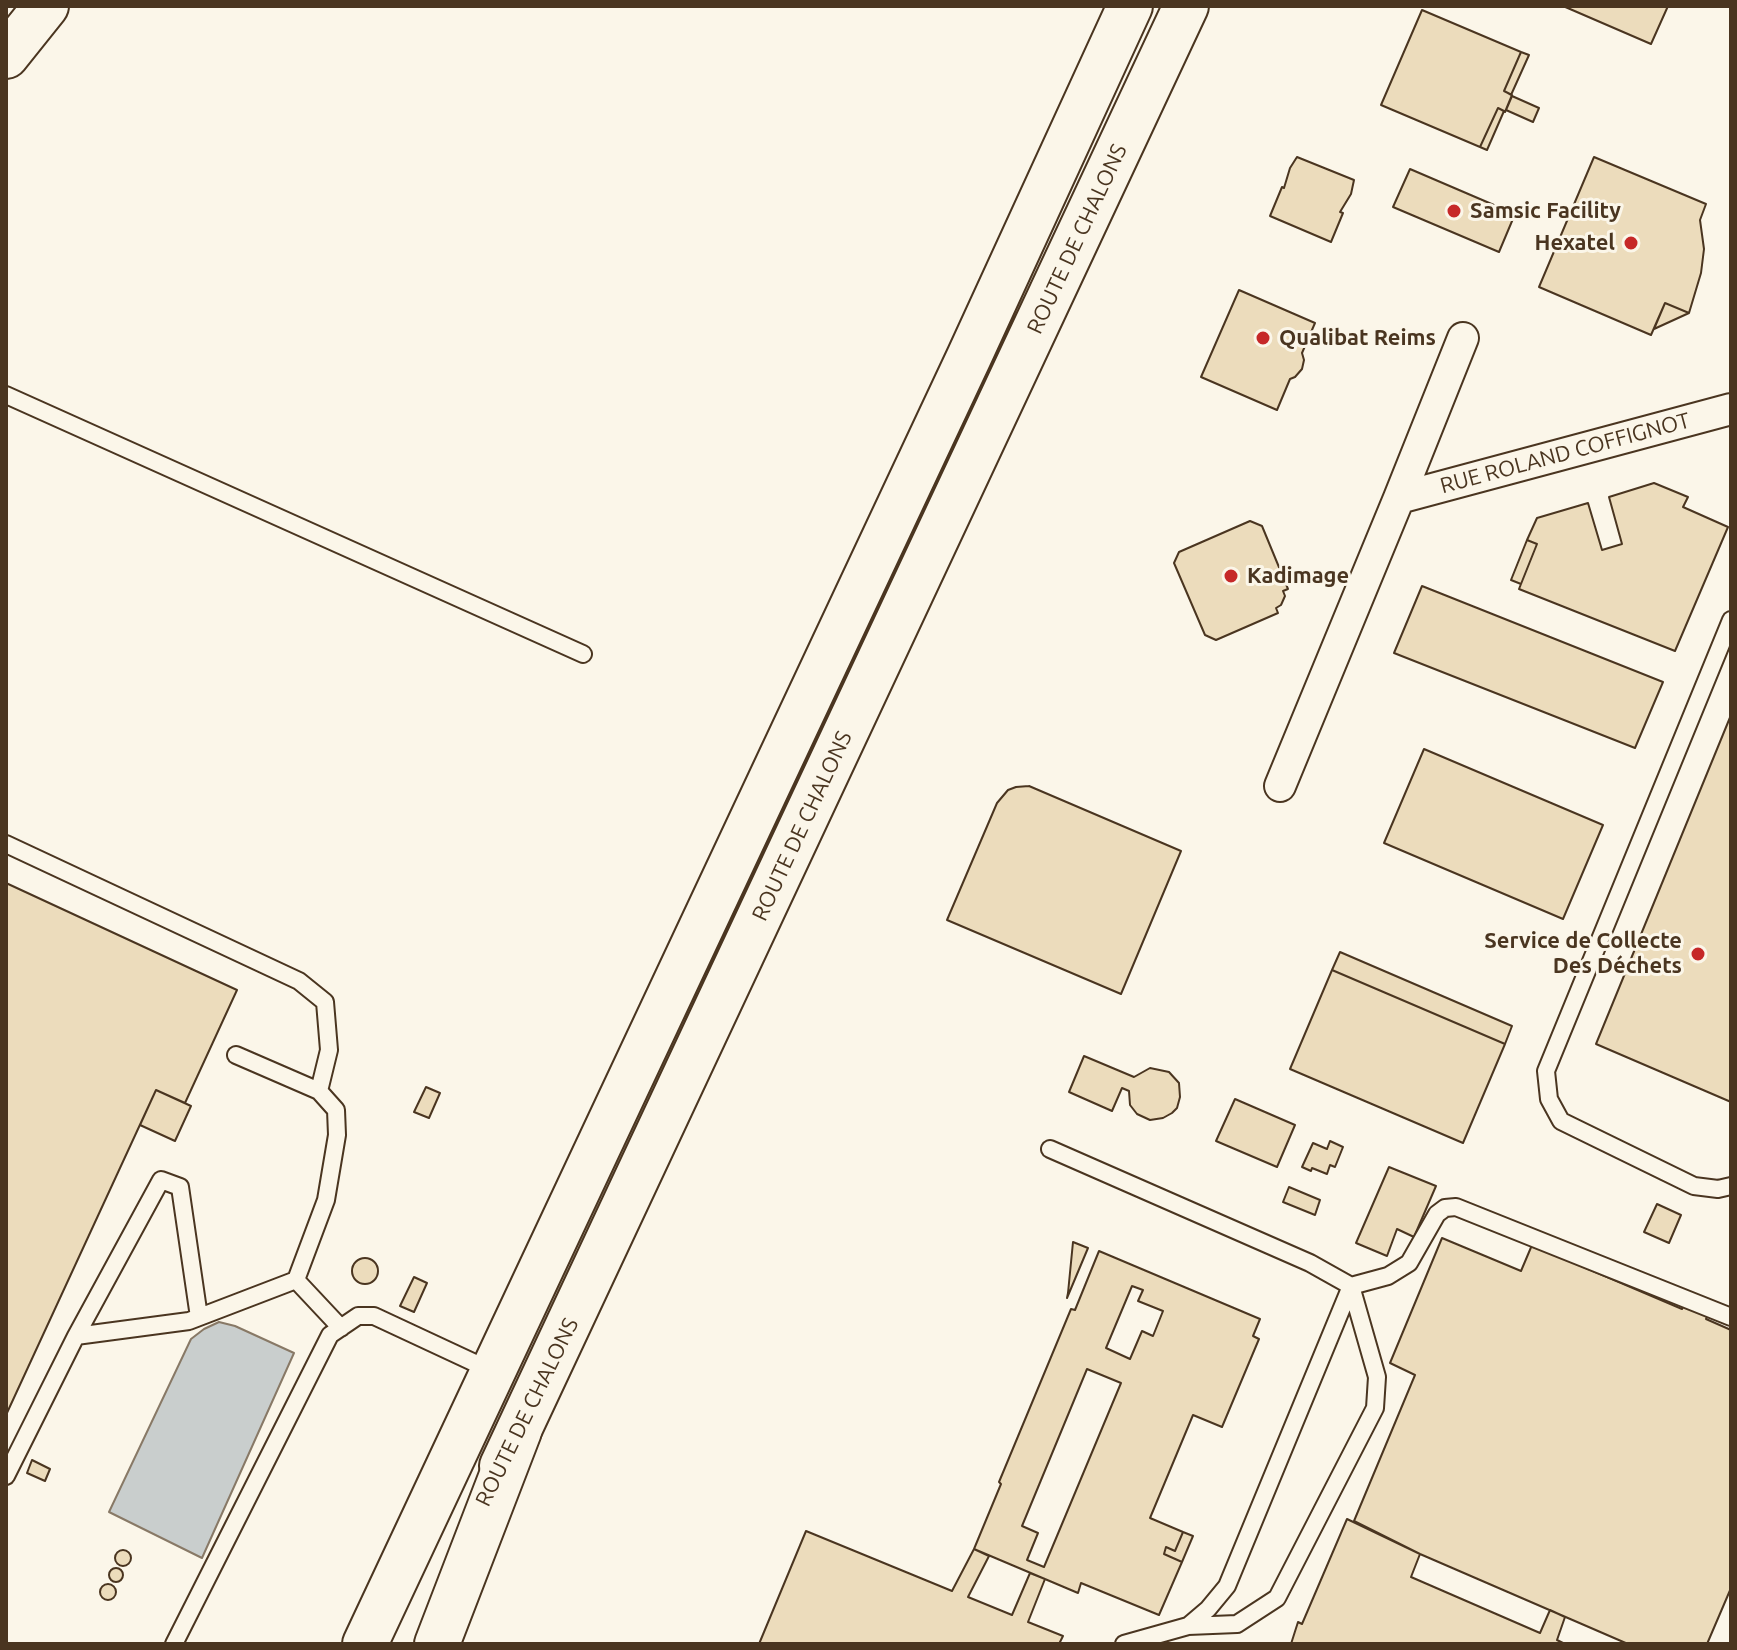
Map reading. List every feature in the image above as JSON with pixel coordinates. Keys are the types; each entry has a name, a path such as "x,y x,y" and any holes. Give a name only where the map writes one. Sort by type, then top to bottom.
{"main road":[{"path":"6,56 46,6"},
{"name":"ROUTE DE CHALONS","path":"365,1644 976,343 1130,6"},
{"name":"ROUTE DE CHALONS","path":"414,1644 519,1431 1186,6"},
{"path":"437,1644 519,1431"}],"street":[{"name":"RUE ROLAND COFFIGNOT","path":"1280,786 1463,338"},
{"name":"RUE ROLAND COFFIGNOT","path":"1399,498 1731,409"}],"lane":[{"path":"1148,88 1195,6"},
{"path":"6,395 583,654"},
{"path":"1731,620 1546,1071 1549,1099 1561,1121 1694,1186 1718,1189 1731,1186"},
{"path":"6,844 299,981 325,1002 329,1050 319,1091"},
{"path":"76,1336 189,1321 296,1280 326,1200 337,1135 336,1110 319,1091 236,1055"},
{"path":"1050,1149 1310,1263 1351,1286 1388,1276 1409,1263 1437,1214 1445,1208 1456,1207 1731,1317"},
{"path":"6,1476 76,1336 161,1180 180,1187 199,1317"},
{"path":"296,1280 341,1328"},
{"path":"1124,1644 1188,1626 1237,1624 1277,1598 1375,1408 1377,1377 1351,1286"},
{"path":"1188,1626 1208,1609 1227,1586 1351,1286"},
{"path":"174,1644 330,1335 358,1316 374,1316 493,1372"}],"shaded area":[{"path":"219,1322 235,1326 294,1353 202,1558 109,1512 191,1339"}],"building":[{"path":"1563,6 1668,6 1651,44"},
{"path":"1422,10 1521,52 1504,91 1512,95 1505,112 1498,108 1480,147 1381,105"},
{"path":"1521,52 1529,55 1511,95 1504,91"},
{"path":"1512,96 1539,108 1533,122 1506,110"},
{"path":"1498,108 1504,111 1487,150 1480,147"},
{"path":"1297,157 1354,180 1331,242 1270,216"},
{"name":"Hexatel","path":"1594,157 1706,204 1700,220 1704,249 1701,273 1689,313 1665,303 1651,335 1539,287"},
{"name":"Samsic Facility","path":"1410,169 1515,214 1499,252 1393,207"},
{"name":"Qualibat Reims","path":"1239,290 1315,323 1302,353 1302,369 1290,379 1277,410 1201,377"},
{"path":"1665,303 1689,313 1654,329"},
{"path":"1654,483 1688,497 1683,507 1728,527 1675,651 1519,589 1537,544 1527,540 1537,518 1588,503 1602,550 1622,544 1609,497"},
{"name":"Kadimage","path":"1250,521 1262,526 1288,589 1283,591 1285,596 1276,608 1278,613 1216,640 1205,635 1174,563 1179,552"},
{"path":"1527,540 1537,544 1521,584 1511,580"},
{"path":"1422,586 1663,682 1635,748 1394,653"},
{"path":"1731,715 1731,1102 1596,1044"},
{"path":"1424,749 1603,825 1563,919 1384,843"},
{"path":"1029,786 1181,851 1121,994 947,920 997,803 1008,790"},
{"path":"6,883 237,990 185,1103 156,1090 6,1415"},
{"path":"1340,952 1512,1026 1505,1044 1332,970"},
{"path":"1332,970 1505,1044 1463,1143 1290,1069"},
{"path":"1084,1056 1134,1077 1150,1068 1169,1072 1179,1083 1177,1108 1163,1118 1150,1120 1137,1114 1130,1105 1129,1091 1122,1088 1112,1111 1069,1092"},
{"path":"426,1087 440,1093 429,1118 414,1112"},
{"path":"156,1090 191,1106 175,1141 140,1125"},
{"path":"1235,1099 1295,1125 1277,1167 1216,1141"},
{"path":"1330,1141 1343,1147 1335,1167 1330,1165 1327,1174 1302,1167 1313,1143 1327,1149"},
{"path":"1389,1167 1436,1186 1414,1237 1397,1229 1387,1256 1356,1243"},
{"path":"1289,1187 1320,1200 1315,1215 1283,1202"},
{"path":"1657,1204 1681,1215 1669,1243 1644,1232"},
{"path":"1442,1238 1521,1271 1532,1245 1682,1309 1686,1300 1710,1310 1706,1319 1731,1330 1731,1588 1707,1644 1628,1644 1420,1554 1354,1521 1415,1375 1390,1363"},
{"path":"1073,1242 1088,1248 1067,1298 1068,1293"},
{"path":"1099,1251 1260,1319 1253,1336 1259,1339 1222,1427 1193,1415 1150,1518 1183,1532 1175,1551 1166,1547 1164,1554 1182,1562 1159,1615 1081,1583 1078,1593 974,1549 1071,1309 1075,1310","holes":["1132,1286 1143,1290 1138,1301 1163,1311 1153,1336 1142,1331 1130,1359 1106,1348","1087,1369 1121,1383 1044,1567 1027,1560 1038,1533 1022,1526"]},
{"path":"365,1258 374,1262 378,1271 374,1280 365,1284 356,1280 352,1271 356,1262"},
{"path":"414,1277 427,1283 414,1312 400,1306"},
{"path":"32,1460 50,1469 45,1481 27,1473"},
{"path":"1347,1519 1420,1554 1411,1577 1540,1633 1550,1610 1565,1617 1557,1640 1565,1644 1291,1644 1298,1622 1302,1624"},
{"path":"806,1531 952,1591 974,1549 989,1556 968,1597 1012,1615 1030,1573 1045,1579 1028,1622 1063,1636 1059,1644 759,1644"},
{"path":"1183,1532 1193,1536 1182,1562 1164,1554 1166,1547 1175,1551"},
{"path":"123,1550 131,1558 123,1566 115,1558"},
{"path":"116,1568 123,1575 116,1582 109,1575"},
{"path":"108,1584 116,1592 108,1600 100,1592"}],"place":[{"name":"Samsic Facility","path":"1454,211"},
{"name":"Hexatel","path":"1631,243"},
{"name":"Qualibat Reims","path":"1263,338"},
{"name":"Kadimage","path":"1231,576"},
{"name":"Service de Collecte Des Déchets","path":"1698,954"}]}
